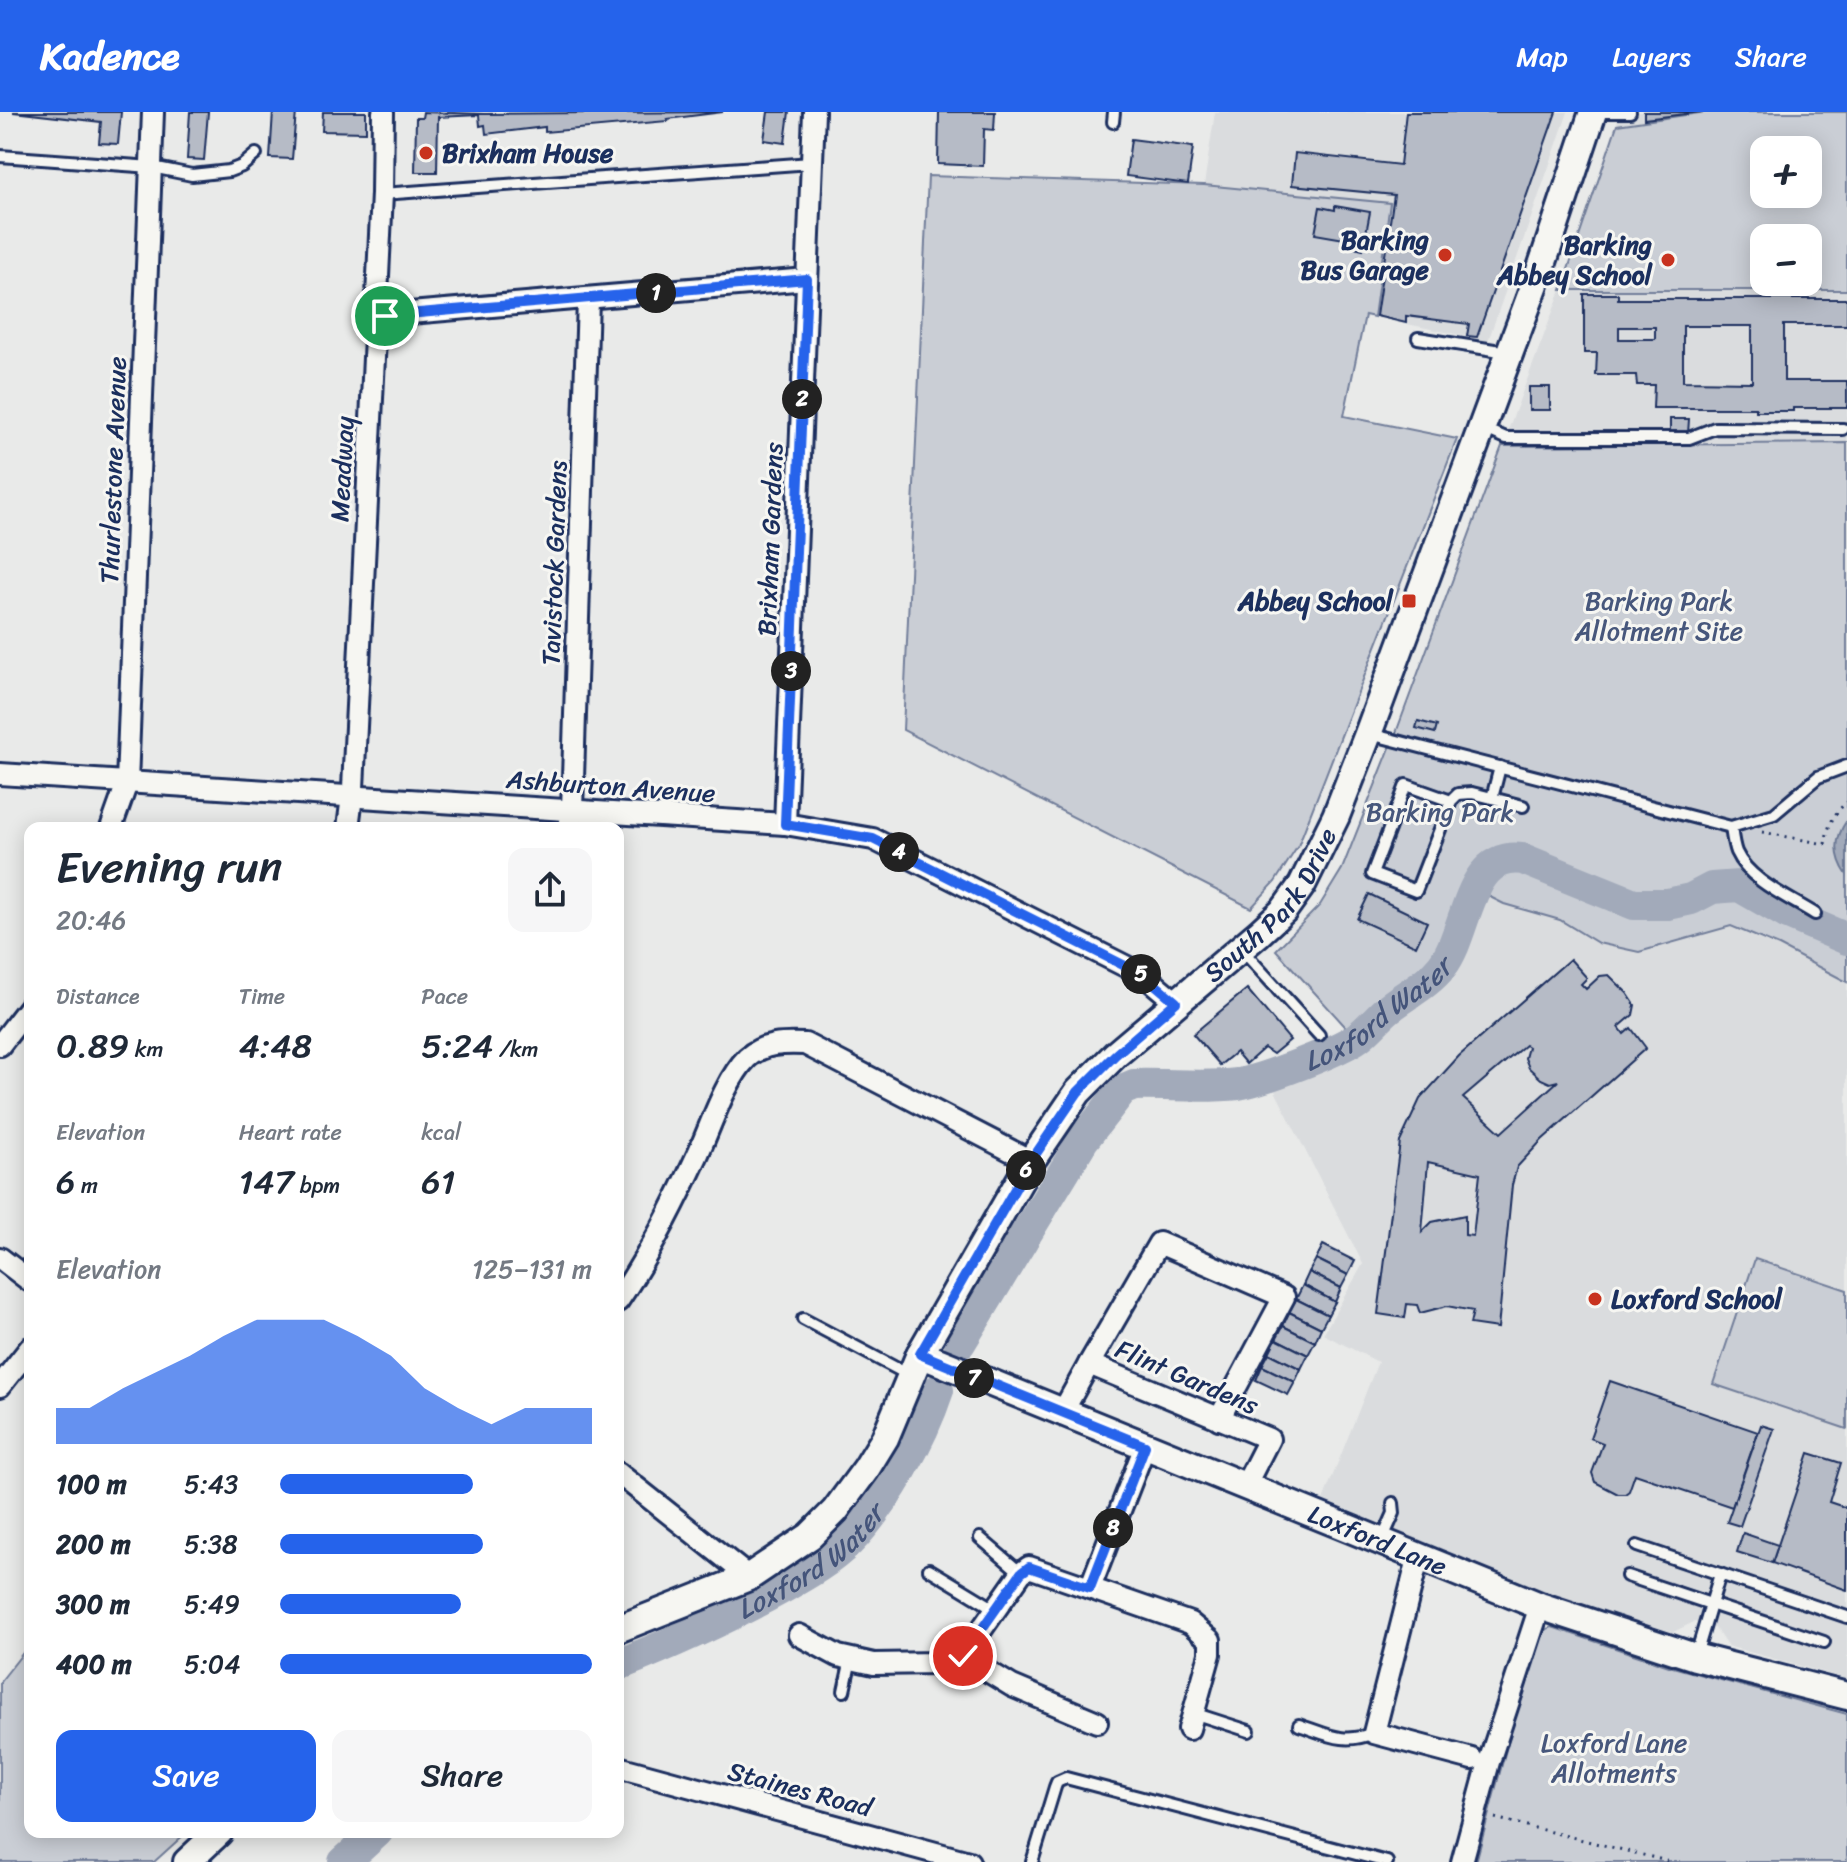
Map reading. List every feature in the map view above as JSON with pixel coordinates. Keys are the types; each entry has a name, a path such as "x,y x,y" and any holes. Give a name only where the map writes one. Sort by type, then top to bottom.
{"street":[{"name":"Thurlestone Avenue","path":"113,822 127,783 153,112"},
{"name":"Meadway","path":"349,822 382,194 383,112"},
{"name":"Brixham Gardens","path":"785,824 814,112"},
{"name":"South Park Drive","path":"624,1627 749,1577 810,1536 835,1511 885,1438 915,1365 1031,1161 1078,1092 1115,1055 1284,910 1302,885 1330,831 1368,734 1509,353 1593,112"},
{"path":"375,316 807,279"},
{"name":"Tavistock Gardens","path":"571,819 588,299"},
{"name":"Ashburton Avenue","path":"0,774 352,796 571,819 785,824 873,839 1145,976 1176,1002"},
{"path":"0,1045 24,1014"},
{"path":"624,1292 678,1199 733,1079 747,1058 765,1046 805,1044 1031,1161"},
{"path":"1089,1364 1159,1243 1284,1297 1219,1419"},
{"path":"0,1258 24,1276"},
{"path":"0,1386 24,1356"},
{"name":"Flint Gardens","path":"1062,1413 1089,1364 1269,1439 1245,1486"},
{"name":"Loxford Lane","path":"915,1365 950,1368 1540,1606 1695,1657 1847,1696"},
{"path":"1090,1588 1145,1446"},
{"path":"624,1478 749,1577"},
{"path":"1419,1555 1374,1733 1472,1759"},
{"path":"799,1635 817,1646 874,1664 937,1663 963,1656 1021,1573 1029,1567 1190,1623 1210,1640 1210,1654 1191,1721"},
{"path":"1462,1862 1489,1762 1540,1606"},
{"path":"963,1656 1012,1686 1097,1722"},
{"name":"Staines Road","path":"624,1769 961,1861"},
{"path":"197,1859 214,1838"}],"lane":[{"path":"1603,112 1630,112"},
{"path":"0,156 152,167 192,175 216,174 242,166 256,154"},
{"path":"382,194 811,163"},
{"path":"1418,338 1509,353"},
{"path":"1481,427 1506,438 1689,438 1715,428 1843,429"},
{"path":"1368,734 1731,827 1774,814 1818,777 1847,766"},
{"path":"1492,798 1500,767"},
{"path":"1451,801 1406,785 1372,874 1416,891 1451,801 1458,794 1472,793 1523,806"},
{"path":"1731,827 1736,852 1748,867 1761,880 1815,914"},
{"path":"1241,949 1319,1035"},
{"path":"803,1319 915,1365"},
{"path":"1382,1540 1394,1513 1393,1503"},
{"path":"980,1538 1021,1573"},
{"path":"1637,1546 1847,1617"},
{"path":"929,1569 995,1609"},
{"path":"1695,1657 1720,1574"},
{"path":"1627,1576 1824,1642"},
{"path":"844,1691 851,1659"},
{"path":"1191,1721 1249,1731"},
{"path":"1299,1725 1356,1740 1374,1733"},
{"path":"1032,1862 1057,1782 1066,1778 1387,1862"}],"path":[{"path":"1731,827 1825,844 1827,828 1847,802"},
{"path":"1495,1818 1671,1862"}],"shaded area":[{"name":"Barking Bus Garage","path":"1215,112 1568,112 1488,341 1374,317 1390,203 1204,185"},
{"name":"Barking Abbey School","path":"1619,112 1847,112 1847,443 1502,446 1561,290"},
{"name":"Loxford School","path":"1511,868 1536,874 1629,913 1642,915 1675,913 1720,896 1742,897 1779,919 1847,947 1847,1679 1727,1646 1715,1628 1694,1622 1673,1632 1561,1599 1323,1500 1378,1362 1323,1334 1363,1264 1271,1083 1352,1053 1392,1018 1437,986 1459,959 1490,880 1495,874"}],"green space":[{"path":"1706,112 1847,112 1847,290 1822,290 1822,224 1750,224 1750,290 1561,290 1617,125"},
{"path":"928,176 1204,185 1390,203 1374,317 1365,315 1344,416 1457,439 1298,846 1275,882 1251,908 903,730"},
{"name":"Barking Park Allotment Site","path":"1847,443 1847,932 1791,909 1757,888 1729,880 1712,883 1687,896 1637,900 1527,856 1514,854 1493,858 1475,878 1439,964 1386,1004 1353,1035 1276,950 1320,905 1342,869 1502,446"},
{"path":"1511,868 1536,874 1629,913 1642,915 1675,913 1720,896 1742,897 1779,919 1847,947 1847,982 1779,946 1731,926 1639,952 1598,943 1560,920 1504,904 1484,894 1495,874"},
{"path":"1755,1259 1847,1290 1847,1429 1713,1384"},
{"name":"Loxford Lane Allotments","path":"1552,1627 1669,1666 1847,1714 1847,1862 1476,1862 1537,1633"},
{"path":"24,1652 24,1838 180,1838 154,1862 0,1862 0,1682"}],"water":[{"path":"1847,820 1847,875 1837,848"}],"building":[{"path":"13,112 121,112 118,144 99,143 101,122"},
{"path":"190,112 208,112 204,160 187,159"},
{"path":"273,112 296,112 292,159 270,158"},
{"path":"323,112 366,112 366,132 322,131"},
{"name":"Brixham House","path":"423,112 723,112 668,121 545,132 545,127 486,134 485,125 480,126 479,115 438,117 437,172 415,172 416,118 422,118"},
{"path":"768,112 789,112 785,143 764,140"},
{"path":"939,112 995,112 994,130 984,129 983,166 938,164"},
{"name":"Barking Bus Garage","path":"1406,112 1556,112 1477,337 1467,336 1469,324 1406,316 1406,323 1376,316 1394,195 1292,185 1295,153 1400,165"},
{"path":"1644,112 1702,112 1644,119"},
{"path":"1131,139 1193,147 1188,184 1126,176"},
{"path":"1335,206 1370,212 1363,249 1354,247 1356,241 1315,234 1320,207 1335,210"},
{"path":"1584,294 1618,294 1618,299 1847,299 1847,325 1784,325 1784,381 1847,381 1847,408 1756,411 1756,408 1653,408 1654,385 1637,385 1636,375 1596,375 1597,353 1584,353","holes":["1683,326 1752,326 1752,382 1683,381","1619,327 1655,327 1655,339 1619,339"]},
{"path":"1529,387 1550,387 1550,410 1529,410"},
{"path":"1670,419 1689,419 1688,434 1670,433"},
{"path":"1418,721 1437,726 1435,733 1416,728"},
{"path":"1369,894 1427,922 1416,946 1357,919"},
{"path":"1570,959 1587,978 1581,984 1586,989 1600,976 1609,975 1627,993 1635,1005 1633,1015 1619,1027 1624,1034 1631,1028 1646,1048 1542,1140 1517,1167 1512,1185 1498,1328 1470,1324 1473,1311 1447,1306 1420,1313 1417,1305 1407,1304 1405,1318 1378,1314 1400,1142 1420,1099 1459,1056","holes":["1525,1045 1528,1047 1525,1058 1529,1068 1541,1079 1550,1083 1558,1081 1501,1133 1463,1098","1428,1162 1480,1174 1473,1236 1465,1235 1465,1215 1432,1222 1422,1232"]},
{"path":"1247,989 1290,1040 1273,1054 1264,1048 1246,1064 1236,1052 1220,1065 1193,1034"},
{"path":"1323,1245 1355,1261 1348,1275 1316,1259"},
{"path":"1316,1259 1348,1275 1341,1288 1309,1272"},
{"path":"1309,1272 1341,1288 1335,1302 1303,1285"},
{"path":"1303,1285 1335,1302 1328,1315 1296,1299"},
{"path":"1296,1299 1328,1315 1321,1328 1289,1312"},
{"path":"1289,1312 1321,1328 1315,1342 1283,1326"},
{"path":"1283,1326 1315,1342 1308,1355 1276,1339"},
{"path":"1276,1339 1308,1355 1301,1369 1269,1353"},
{"path":"1269,1353 1301,1369 1295,1382 1262,1366"},
{"path":"1262,1366 1295,1382 1288,1395 1256,1380"},
{"path":"1610,1381 1758,1432 1732,1507 1635,1474 1625,1494 1618,1494 1595,1482 1592,1473 1603,1443 1590,1438"},
{"path":"1761,1425 1774,1429 1740,1526 1727,1522"},
{"path":"1809,1453 1841,1463 1829,1502 1847,1508 1847,1590 1772,1563"},
{"path":"1743,1533 1778,1545 1772,1563 1737,1552"}],"waterway":[{"name":"Loxford Water","path":"960,1343 1083,1140 1122,1090 1134,1085 1238,1084 1300,1064 1348,1043 1442,966 1479,880 1490,868 1504,860 1523,859 1634,904 1668,904 1691,899 1712,888 1739,886 1786,913 1847,939"},
{"name":"Loxford Water","path":"624,1662 764,1598 810,1572 842,1549 876,1510 901,1470 938,1390"},
{"name":"Loxford Water","path":"344,1862 370,1838"}],"place":[{"name":"Brixham House","path":"426,153"},
{"name":"Barking Bus Garage","path":"1445,255"},
{"name":"Barking Abbey School","path":"1668,260"},
{"name":"Abbey School","path":"1409,601"},
{"name":"Loxford School","path":"1595,1299"}],"route":[{"path":"385,316 807,279 785,824 873,839 1145,976 1176,1002 1078,1092 1031,1161 920,1354 1145,1446 1090,1588 1029,1567 1021,1573 963,1656"}],"park label":[{"name":"Barking Park","path":"1440,812"}]}
